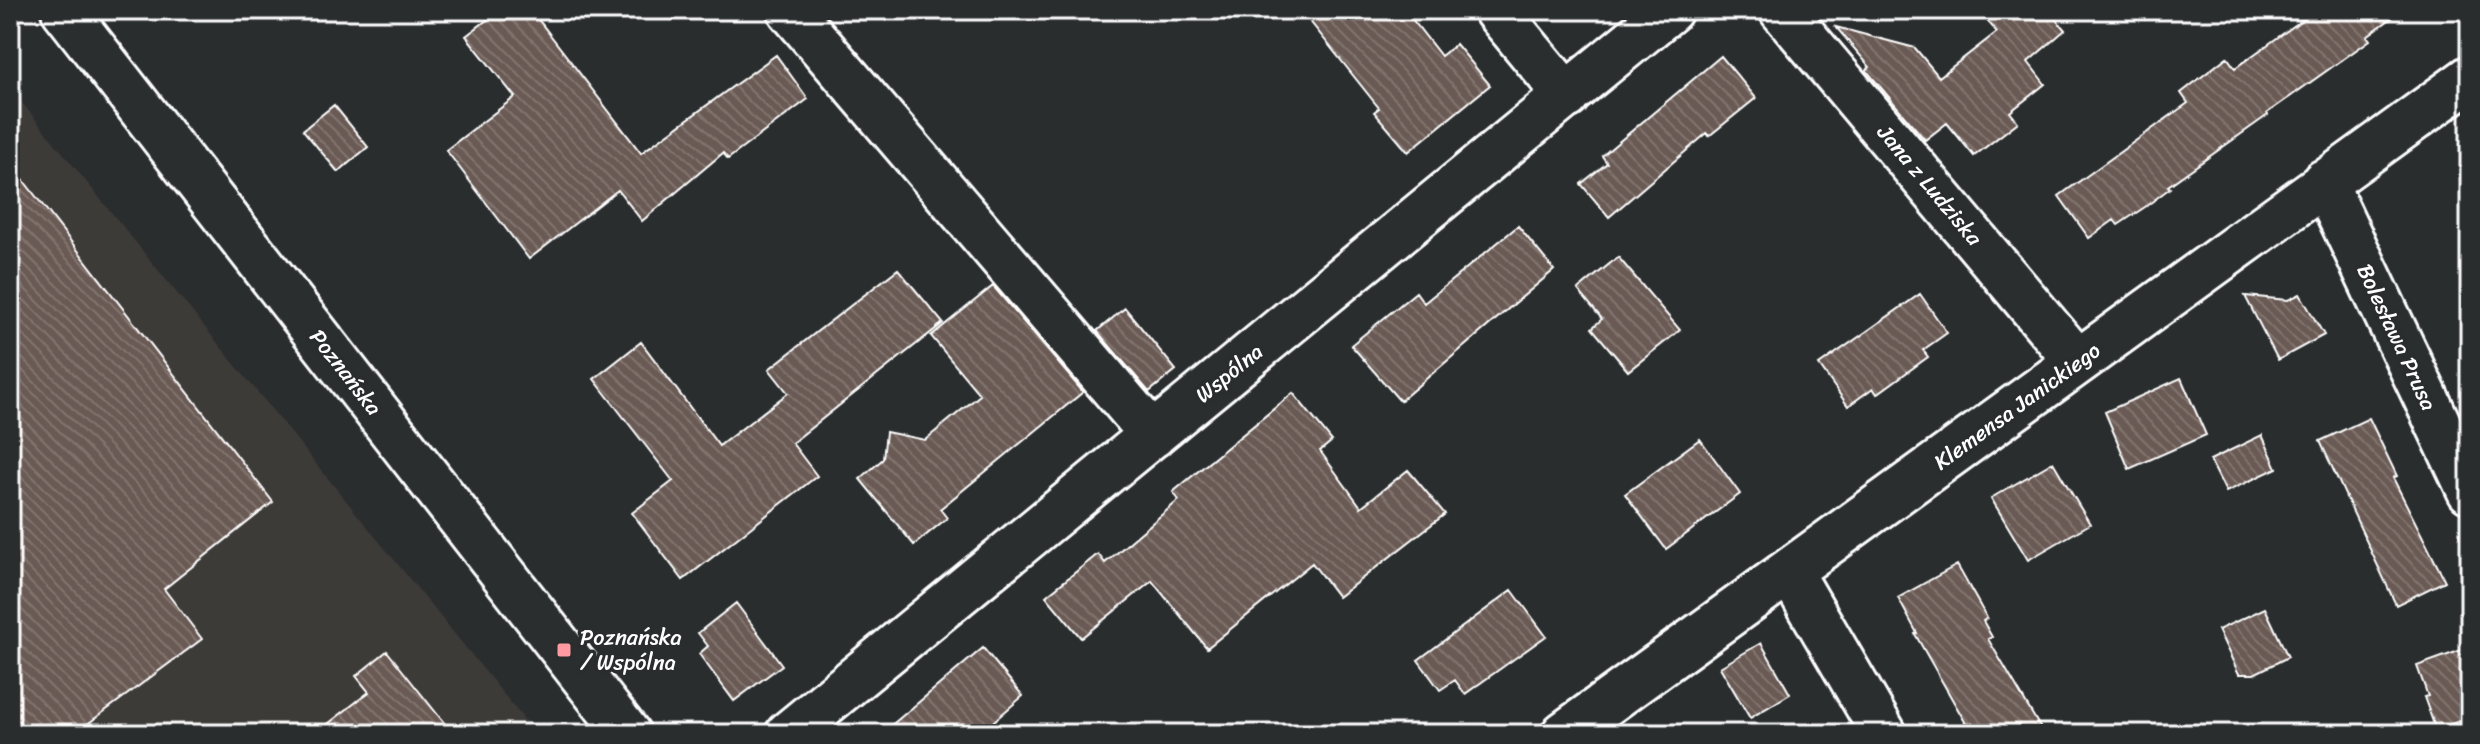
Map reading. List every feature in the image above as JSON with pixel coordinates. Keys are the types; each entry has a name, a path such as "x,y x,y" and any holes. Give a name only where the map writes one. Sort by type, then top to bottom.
{"street":[{"name":"Poznańska","path":"64,10 628,734"},
{"path":"790,10 1153,435"},
{"path":"1496,10 1567,96"},
{"name":"Wspólna","path":"788,734 1670,10"},
{"name":"Jana z Ludziska","path":"1782,10 2077,361"},
{"name":"Klemensa Janickiego","path":"1564,734 2470,78"},
{"name":"Bolesława Prusa","path":"2324,182 2470,491"},
{"path":"1790,572 1884,734"}],"shaded area":[{"path":"10,88 536,734 10,734"}],"building":[{"path":"500,10 531,10 641,153 776,55 808,99 728,159 723,153 642,221 618,190 529,259 446,150 515,97 466,36"},
{"path":"1301,10 1405,10 1441,56 1456,44 1490,85 1408,152 1374,112 1379,108"},
{"path":"1978,10 2048,10 2065,30 2028,62 2045,84 2010,112 2018,122 1974,156 1947,123 1925,140 1866,70 1870,67 1836,27 1915,48 1939,77 1997,32"},
{"path":"2316,10 2403,10 2367,36 2370,40 2168,186 2170,188 2145,207 2118,225 2114,220 2089,238 2059,196 2188,103 2181,93 2227,57 2235,68"},
{"path":"1721,56 1756,98 1709,136 1707,133 1609,217 1581,184 1607,163 1602,156"},
{"path":"334,105 368,147 338,172 303,130"},
{"path":"10,163 273,502 164,589 202,639 74,734 10,734"},
{"path":"1518,226 1554,270 1400,401 1351,345 1416,292 1424,303"},
{"path":"1618,257 1680,330 1628,371 1592,328 1602,319 1578,290"},
{"path":"898,269 943,323 792,443 817,476 683,580 632,513 673,481 594,379 641,342 719,446 788,393 769,369"},
{"path":"993,286 1083,392 940,509 947,518 914,545 860,479 883,459 886,432 925,440 980,395 931,336"},
{"path":"1920,294 1947,333 1923,350 1928,357 1877,394 1873,388 1848,406 1819,365"},
{"path":"2300,294 2324,335 2278,360 2245,296 2288,300"},
{"path":"1125,308 1176,370 1149,392 1097,331"},
{"path":"2181,378 2206,435 2129,469 2105,412"},
{"path":"1293,393 1332,441 1320,451 1361,507 1408,470 1445,514 1338,597 1312,563 1207,648 1152,581 1081,638 1046,596 1098,554 1105,563 1179,500 1173,492"},
{"path":"2369,418 2397,476 2393,478 2445,581 2396,605 2320,441"},
{"path":"2262,435 2277,468 2226,492 2210,460"},
{"path":"1700,439 1740,494 1666,549 1625,494"},
{"path":"2053,462 2090,524 2028,560 1991,498"},
{"path":"1957,565 1987,618 1983,621 1992,637 1988,639 2044,734 1972,734 1915,634 1898,598"},
{"path":"1512,590 1546,636 1465,694 1455,680 1440,690 1418,660"},
{"path":"736,603 782,665 734,701 699,654 708,646 698,633"},
{"path":"2265,608 2288,657 2254,674 2239,674 2218,630"},
{"path":"1761,643 1790,694 1750,718 1720,667"},
{"path":"2470,647 2470,717 2436,730 2417,666"},
{"path":"983,648 1023,696 979,734 881,734"},
{"path":"387,651 453,734 315,734 369,692 356,676"}],"place":[{"name":"Poznańska / Wspólna","path":"564,650"}]}
